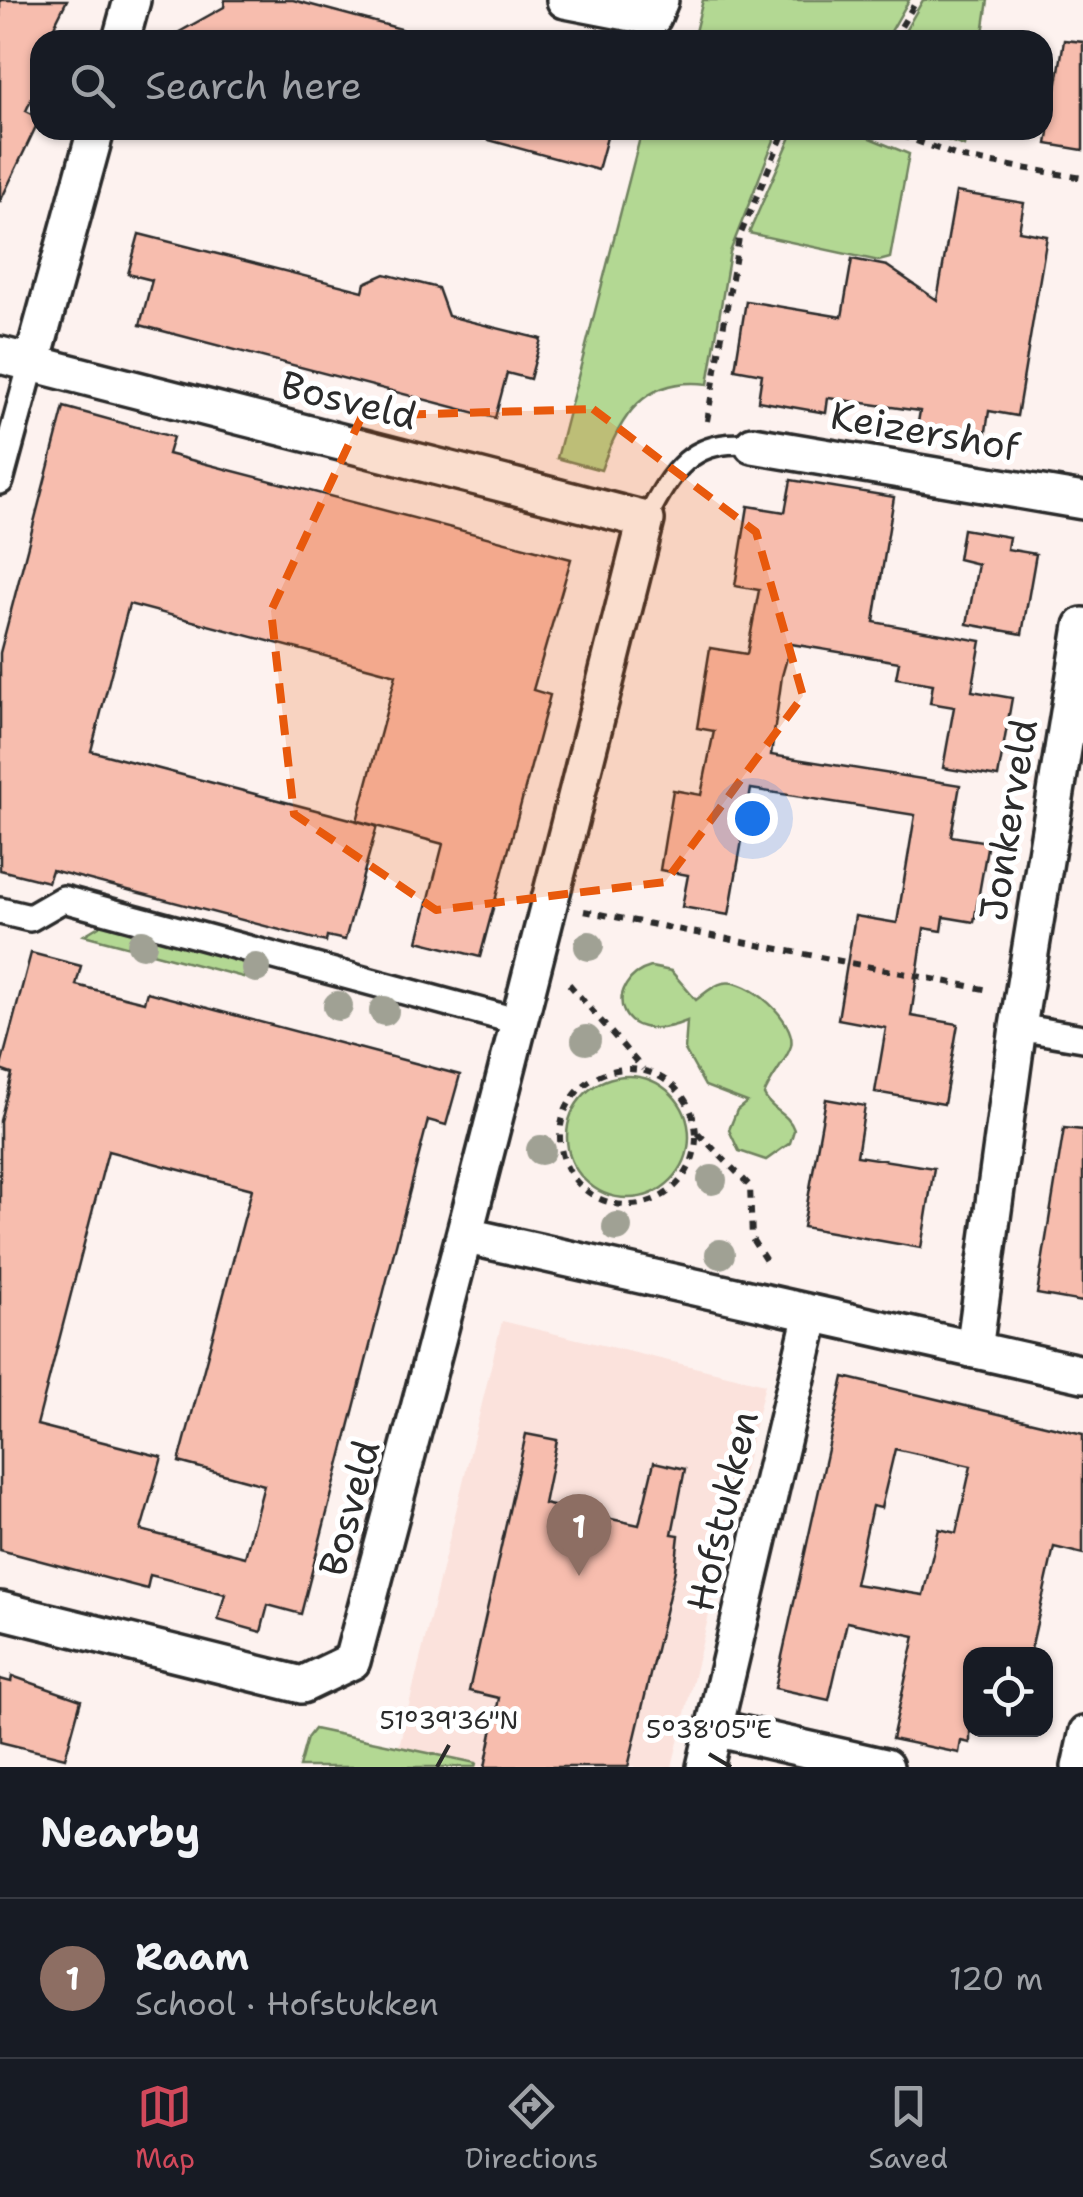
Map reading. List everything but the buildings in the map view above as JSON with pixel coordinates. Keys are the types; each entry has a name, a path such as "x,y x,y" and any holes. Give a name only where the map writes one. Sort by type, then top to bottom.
{"street":[{"path":"124,30 132,0"},
{"path":"565,0 653,18 660,0"},
{"path":"0,481 16,359 93,140"},
{"name":"Bosveld","path":"0,1610 302,1685 352,1661 467,1236 516,1022 646,520 16,359"},
{"name":"Keizershof","path":"753,445 1083,500"},
{"name":"Jonkerveld","path":"974,1350 1020,1012 1083,626"},
{"path":"0,911 30,918 64,899 516,1022"},
{"path":"1020,1012 1083,1038"},
{"path":"467,1236 1083,1374"},
{"name":"Hofstukken","path":"706,1767 805,1312"},
{"path":"714,1728 885,1767"},
{"path":"1075,1767 1083,1730"}],"lane":[{"path":"702,451 730,442 753,445"},
{"name":"Bosveld","path":"646,520 671,472 702,451"}],"path":[{"path":"899,30 917,0"},
{"path":"702,451 740,238 782,140"},
{"path":"914,140 963,158 1083,178"},
{"path":"549,904 1020,1012"},
{"path":"537,948 643,1070"},
{"path":"643,1070 664,1078 680,1092 692,1110 697,1132 688,1172 658,1199 619,1205 582,1189 568,1171 560,1150 560,1126 581,1086 600,1074 643,1070"},
{"path":"697,1132 750,1186 752,1239 805,1312"}],"highlighted area":[{"path":"593,409 756,532 803,696 665,882 436,910 294,814 271,611 362,416"}],"shaded area":[{"path":"502,1321 765,1384 672,1767 394,1767"}],"green space":[{"path":"703,0 909,0 892,30 696,30"},
{"path":"923,0 988,0 984,30 906,30"},
{"path":"639,140 774,140 730,252 708,384 667,386 651,393 626,417 601,470 557,458"},
{"path":"790,140 875,140 909,154 890,258 879,261 749,233"},
{"path":"109,920 263,962 258,981 84,935"},
{"path":"651,967 671,971 696,1000 712,988 733,983 757,994 779,1013 791,1036 791,1046 764,1095 794,1130 790,1143 766,1160 739,1151 729,1130 737,1110 747,1102 705,1086 685,1050 687,1021 662,1028 643,1027 630,1021 623,1010 626,985 636,974"},
{"path":"628,1076 651,1081 671,1094 684,1114 689,1137 684,1160 671,1180 651,1193 628,1198 605,1193 585,1180 572,1160 567,1137 572,1114 585,1094 605,1081"},
{"path":"314,1729 476,1763 475,1767 299,1767 307,1738"}],"place":[{"name":"Raam","path":"579,1576"}]}
